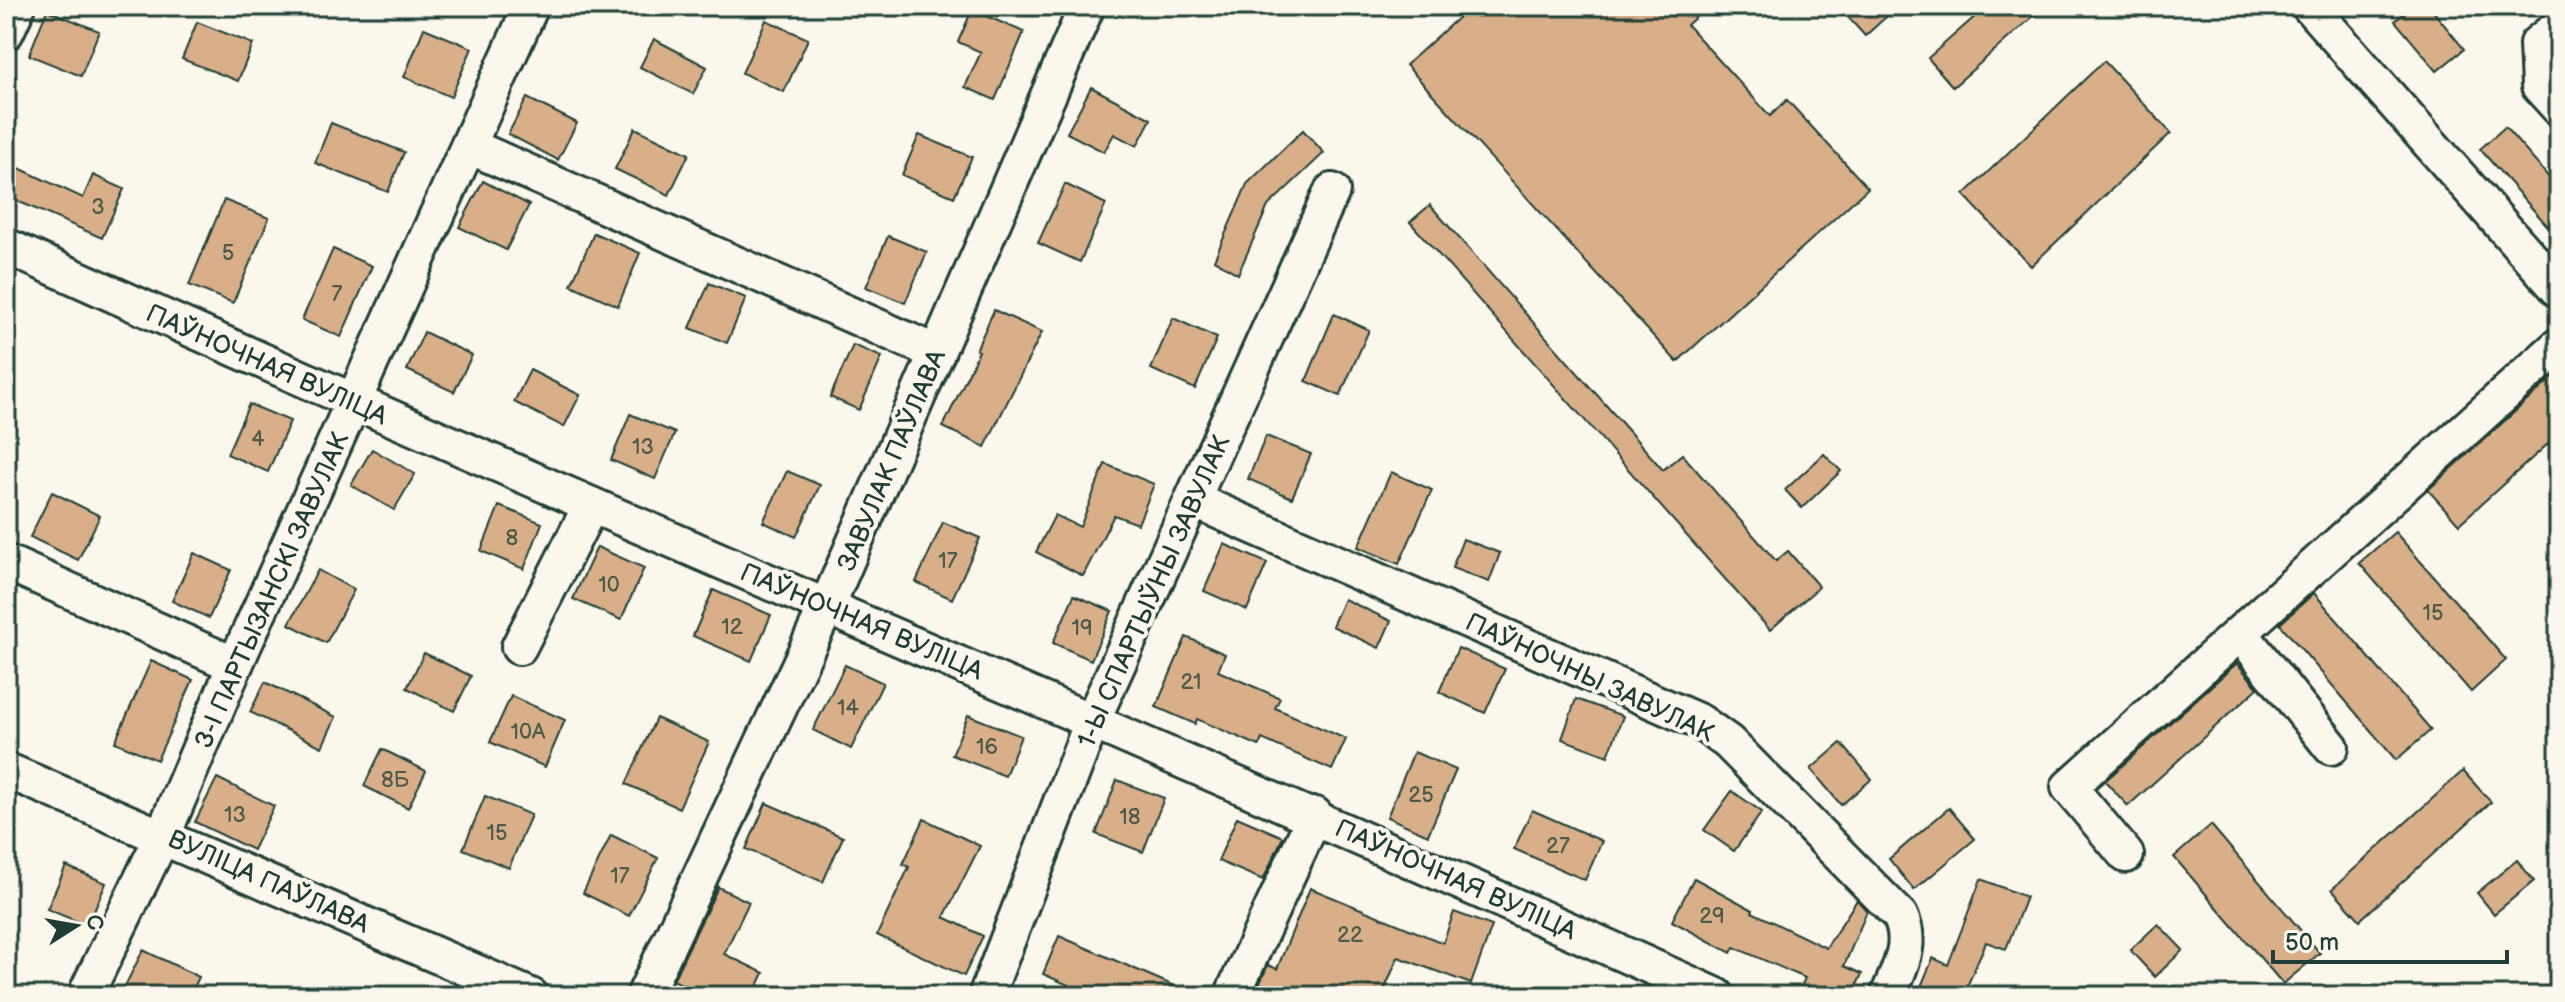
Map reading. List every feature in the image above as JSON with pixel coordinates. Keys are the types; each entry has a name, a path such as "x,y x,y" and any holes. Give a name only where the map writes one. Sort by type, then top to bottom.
{"street":[{"path":"6,32 18,6"},
{"name":"3-І ПАРТЫЗАНСКІ ЗАВУЛАК","path":"85,996 163,835 235,665 355,404 531,6"},
{"name":"ЗАВУЛАК ПАЎЛАВА","path":"644,996 827,606 1087,6"},
{"path":"2309,6 2559,290"},
{"path":"2559,26 2537,44 2539,86 2559,108"},
{"path":"469,146 937,353"},
{"name":"1-Ы СПАРТЫЎНЫ ЗАВУЛАК","path":"986,996 1093,719 1332,191"},
{"name":"ПАЎНОЧНАЯ ВУЛІЦА","path":"6,246 355,404 1315,815 1717,996"},
{"path":"2126,855 2069,787 2559,345"},
{"name":"ПАЎНОЧНЫ ЗАВУЛАК","path":"1193,500 1700,722 1728,742 1900,916 1907,930 1907,947 1888,996"},
{"path":"519,647 591,505"},
{"path":"6,562 235,665"},
{"path":"2241,634 2331,747"},
{"name":"ВУЛІЦА ПАЎЛАВА","path":"6,770 531,996"},
{"path":"1232,996 1315,815"}],"building":[{"path":"1471,6 1708,6 1687,25 1770,116 1787,100 1868,188 1677,362 1406,65"},
{"path":"1838,6 1898,6 1865,36"},
{"path":"1987,6 2045,6 1953,87 1928,58"},
{"path":"2413,6 2429,6 2464,49 2437,71 2395,21"},
{"path":"47,10 99,31 81,76 29,55"},
{"path":"972,10 1024,32 995,100 965,87 981,52 958,42"},
{"path":"766,20 808,39 784,92 742,73"},
{"path":"197,22 253,44 238,81 182,59"},
{"path":"424,28 472,48 451,97 404,77"},
{"path":"654,39 707,67 693,94 640,67"},
{"path":"2104,61 2171,133 2031,266 1964,195"},
{"path":"1091,87 1151,119 1137,146 1114,134 1104,152 1067,133"},
{"path":"527,98 577,123 558,160 508,134"},
{"path":"331,123 404,152 388,192 315,163"},
{"path":"2505,127 2559,189 2559,239 2480,149"},
{"path":"635,128 689,154 669,195 615,169"},
{"path":"1303,130 1324,153 1268,206 1238,274 1214,260 1247,184"},
{"path":"919,135 972,157 954,197 902,175"},
{"path":"6,162 83,198 93,175 124,189 102,238 6,196"},
{"path":"483,181 529,205 506,250 459,227"},
{"path":"1065,184 1106,204 1080,262 1038,243"},
{"path":"224,200 269,218 233,303 189,285"},
{"path":"1430,205 1663,470 1682,454 1776,561 1788,551 1819,587 1770,630 1410,222"},
{"path":"594,233 640,253 618,306 571,285"},
{"path":"888,236 927,252 905,303 866,287"},
{"path":"333,249 372,266 341,337 302,320"},
{"path":"709,283 746,298 727,343 690,328"},
{"path":"994,310 1042,332 985,447 943,427 979,351 976,350"},
{"path":"1334,314 1369,330 1340,396 1306,381"},
{"path":"1173,318 1217,338 1195,389 1151,369"},
{"path":"424,332 472,355 454,392 407,370"},
{"path":"853,345 882,357 859,410 830,397"},
{"path":"530,370 580,395 564,427 514,402"},
{"path":"2559,372 2559,434 2459,524 2428,490"},
{"path":"249,404 290,421 268,472 227,454"},
{"path":"630,414 675,433 655,479 611,460"},
{"path":"1266,436 1311,454 1292,498 1248,479"},
{"path":"372,449 415,474 394,510 351,485"},
{"path":"1824,454 1841,471 1802,508 1785,490"},
{"path":"1105,464 1154,484 1138,524 1114,515 1083,576 1036,552 1055,515 1080,527"},
{"path":"787,471 820,485 796,537 763,522"},
{"path":"1391,472 1432,490 1399,564 1358,547"},
{"path":"52,492 100,516 78,560 30,537"},
{"path":"499,506 542,523 524,569 481,551"},
{"path":"943,522 980,538 952,599 916,582"},
{"path":"2395,532 2506,660 2471,692 2359,563"},
{"path":"1463,539 1500,553 1489,582 1452,568"},
{"path":"1224,544 1267,563 1247,610 1204,591"},
{"path":"597,547 644,568 621,620 573,599"},
{"path":"194,553 231,570 209,618 172,601"},
{"path":"318,570 354,590 326,643 289,624"},
{"path":"713,590 771,615 751,661 693,636"},
{"path":"2314,593 2431,730 2396,760 2280,624"},
{"path":"1074,595 1112,611 1091,660 1053,643"},
{"path":"1344,599 1391,621 1379,648 1332,626"},
{"path":"1186,637 1225,654 1218,671 1280,698 1275,708 1346,739 1332,770 1262,739 1259,746 1197,719 1195,724 1156,707"},
{"path":"1458,648 1505,669 1485,713 1439,692"},
{"path":"424,653 471,676 454,711 407,688"},
{"path":"151,661 193,680 157,760 115,742"},
{"path":"2237,663 2258,688 2128,806 2105,781"},
{"path":"845,665 883,683 851,749 813,730"},
{"path":"265,682 336,717 322,747 250,712"},
{"path":"511,696 565,720 545,767 490,742"},
{"path":"1576,699 1623,716 1608,756 1562,739"},
{"path":"968,715 1021,736 1005,776 952,755"},
{"path":"656,718 709,742 679,808 626,784"},
{"path":"1841,743 1872,779 1841,805 1811,769"},
{"path":"382,749 426,771 408,808 364,786"},
{"path":"1414,752 1456,770 1428,835 1387,817"},
{"path":"2463,771 2491,802 2360,920 2332,889"},
{"path":"217,778 274,806 253,850 195,822"},
{"path":"1117,780 1164,798 1143,852 1096,834"},
{"path":"1732,791 1762,812 1734,851 1704,830"},
{"path":"485,796 531,815 509,868 463,849"},
{"path":"766,803 843,837 823,882 746,849"},
{"path":"1949,808 1975,839 1914,890 1889,859"},
{"path":"1532,810 1602,841 1585,880 1514,849"},
{"path":"1237,817 1283,837 1263,880 1218,861"},
{"path":"924,819 980,846 944,917 983,936 964,976 877,935 909,867 903,864"},
{"path":"2211,825 2320,953 2283,984 2174,857"},
{"path":"611,835 658,858 629,916 583,893"},
{"path":"2517,860 2534,881 2494,914 2477,893"},
{"path":"66,866 106,883 88,926 47,909"},
{"path":"1694,878 1752,912 1826,948 1857,900 1867,911 1844,966 1862,974 1852,996 1797,996 1805,978 1734,947 1731,953 1672,921"},
{"path":"1981,879 2026,897 2006,949 1986,942 1963,996 1917,996 1933,958 1948,965"},
{"path":"718,887 749,902 724,954 764,973 753,996 706,996 673,980"},
{"path":"1310,888 1443,943 1454,912 1492,926 1471,984 1398,957 1382,996 1254,996 1268,965 1277,969"},
{"path":"2158,924 2183,950 2155,977 2130,950"},
{"path":"1059,936 1197,996 1109,996 1086,986 1084,992 1043,974"},
{"path":"143,950 199,977 190,996 120,996"}]}
